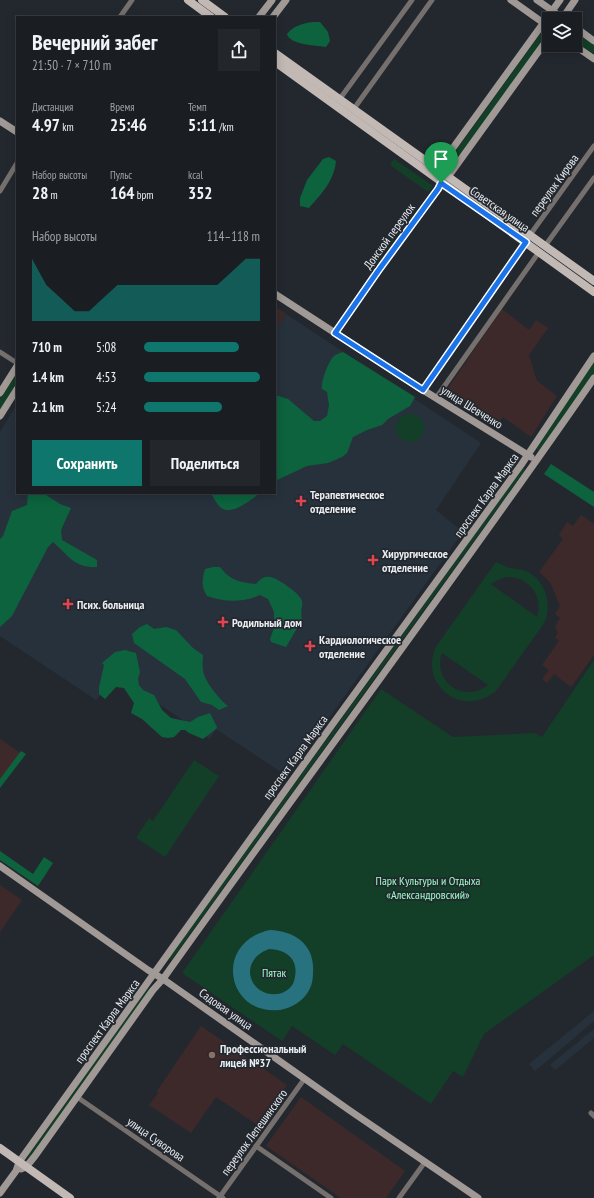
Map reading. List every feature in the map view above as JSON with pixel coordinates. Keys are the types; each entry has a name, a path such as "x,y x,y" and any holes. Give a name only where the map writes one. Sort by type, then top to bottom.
{"main road":[{"path":"188,0 210,16"},
{"path":"202,0 224,16"},
{"path":"260,16 272,0"},
{"path":"274,16 286,0"},
{"path":"511,0 542,22"},
{"path":"537,0 552,11 560,0"},
{"path":"567,12 575,0"},
{"path":"441,183 437,170 542,30"},
{"path":"582,32 594,41"},
{"name":"Донской переулок","path":"335,333 441,183 448,177 542,47"},
{"path":"582,51 594,59"},
{"name":"Советская улица","path":"276,54 448,177 528,239 594,281"},
{"name":"Советская улица","path":"276,63 441,183 528,239"},
{"path":"0,121 16,131"},
{"name":"Советская улица","path":"542,249 594,292"},
{"name":"улица Шевченко","path":"276,295 423,390 536,460"},
{"name":"проспект Карла Маркса","path":"0,1193 16,1171 19,1162 332,725 528,455 594,356"},
{"path":"0,393 16,368"},
{"name":"проспект Карла Маркса","path":"26,1167 153,990 163,979 594,378"},
{"path":"0,416 16,391"},
{"name":"Садовая улица","path":"0,866 478,1198"},
{"path":"0,1148 70,1198"},
{"path":"16,1171 26,1167"}],"street":[{"path":"121,16 132,0"},
{"path":"339,100 412,0"},
{"path":"354,110 432,0"},
{"name":"переулок Кирова","path":"423,390 594,146"},
{"path":"0,192 16,165"},
{"path":"436,398 594,178"},
{"path":"0,352 16,362"},
{"name":"переулок Лепешинского","path":"221,1197 305,1078"},
{"name":"улица Суворова","path":"77,1097 221,1197"},
{"path":"256,1146 331,1198"},
{"path":"399,1198 425,1162"}],"shaded area":[{"path":"276,307 286,314 276,329"},
{"path":"502,309 529,330 536,320 548,328 529,355 537,381 557,396 531,437 503,417 496,427 444,394"},
{"path":"286,314 481,443 436,510 463,532 287,776 216,729 210,739 117,675 96,700 0,636 0,432 16,406 16,494 276,494 276,329"},
{"path":"581,515 594,524 594,655 571,687 554,674 547,683 542,679 549,670 542,665 559,641 555,637 558,633 555,626 560,618 555,614 560,606 550,582 539,572 563,539 559,535 567,522 573,526"},
{"path":"0,739 22,754 0,785"},
{"path":"0,885 22,900 0,932"},
{"path":"594,1011 594,1021 535,1071 529,1064"},
{"name":"Профессиональный лицей №37","path":"201,1026 287,1085 259,1126 216,1097 191,1133 149,1105"},
{"path":"594,1029 594,1038 555,1070 550,1065"},
{"path":"301,1097 405,1171 386,1198 341,1198 266,1146"}],"green space":[{"path":"320,22 328,32 330,41 326,47 310,45 289,38 287,34 298,25"},
{"path":"542,32 542,43 452,167 448,168 446,165"},
{"path":"582,35 594,44 594,54 582,46"},
{"path":"329,157 336,161 330,181 323,192 309,208 300,206 300,198 307,180 323,159"},
{"path":"394,159 433,186 428,192 390,165"},
{"path":"406,210 412,214 377,264 370,260"},
{"path":"343,352 415,397 410,406 388,419 382,425 353,437 347,453 342,457 328,463 307,466 276,481 276,395 288,399 314,421 320,421 327,416 329,405 327,392 322,389 325,372 329,363 337,354"},
{"path":"594,362 594,373 540,452 535,448"},
{"path":"16,375 16,388 0,412 0,399"},
{"path":"410,414 420,418 424,428 420,438 410,442 400,438 396,428 400,418"},
{"path":"551,464 594,492 594,507 544,474"},
{"path":"523,468 525,470 171,960 169,958"},
{"path":"28,494 45,494 60,504 71,508 61,530 62,540 97,560 97,567 89,567 77,563 53,542 48,547 12,616 0,627 0,539 3,536 12,511 27,505"},
{"path":"212,494 259,494 235,509 224,510 216,502"},
{"path":"496,562 508,568 526,571 533,575 542,586 547,599 548,607 545,622 496,691 484,699 471,701 459,700 448,694 439,686 434,675 432,662 435,648","holes":["506,577 521,580 532,588 538,601 539,609 537,617 491,584","442,653 488,685 479,690 469,692 460,691 452,687 446,681 442,673 440,663"]},
{"path":"220,567 232,578 245,582 256,584 264,578 273,578 288,586 301,598 302,620 286,647 271,642 270,639 274,628 274,612 268,599 260,595 254,598 234,601 220,600 207,596 203,586 203,576 205,569"},
{"path":"147,624 154,629 166,627 176,630 193,648 203,655 203,668 206,679 217,695 228,706 219,710 212,705 201,702 185,679 134,643 132,634 140,627"},
{"path":"125,650 136,653 140,672 138,679 139,685 143,690 154,695 162,710 171,718 190,722 198,717 210,713 217,727 216,730 203,739 185,730 181,730 174,737 162,737 142,719 131,713 134,703 124,688 116,687 105,699 99,694 104,665 102,663 115,652"},
{"name":"Парк Культуры и Отдыха «Александровский»","path":"594,660 594,955 484,1034 463,1077 453,1071 431,1104 343,1044 335,1055 292,1026 282,1041 182,973 381,689 453,737 534,733 542,737"},
{"path":"21,751 26,754 0,788 0,779"},
{"path":"194,760 219,776 165,857 136,838 149,818 153,821"},
{"path":"0,851 33,874 44,857 53,863 38,886 0,860"},
{"path":"148,988 150,989 30,1158 28,1156"}],"water":[{"path":"270,930 279,931 288,933 302,941 307,947 313,962 312,980 306,996 299,1002 288,1008 280,1010 262,1009 248,1002 238,990 233,977 234,962 240,948 252,937","holes":["269,949 282,951 291,958 294,962 295,974 290,988 282,993 272,994 257,988 252,982 250,974 254,959 262,952"]}],"place":[{"name":"Терапевтическое отделение","path":"301,501"},
{"name":"Хирургическое отделение","path":"373,560"},
{"name":"Псих. больница","path":"68,604"},
{"name":"Родильный дом","path":"223,622"},
{"name":"Кардиологическое отделение","path":"310,646"},
{"name":"Профессиональный лицей №37","path":"212,1055"}],"route":[{"path":"441,183 526,242 423,390 335,333 441,183"}],"park label":[{"name":"Пятак","path":"274,972"}]}
